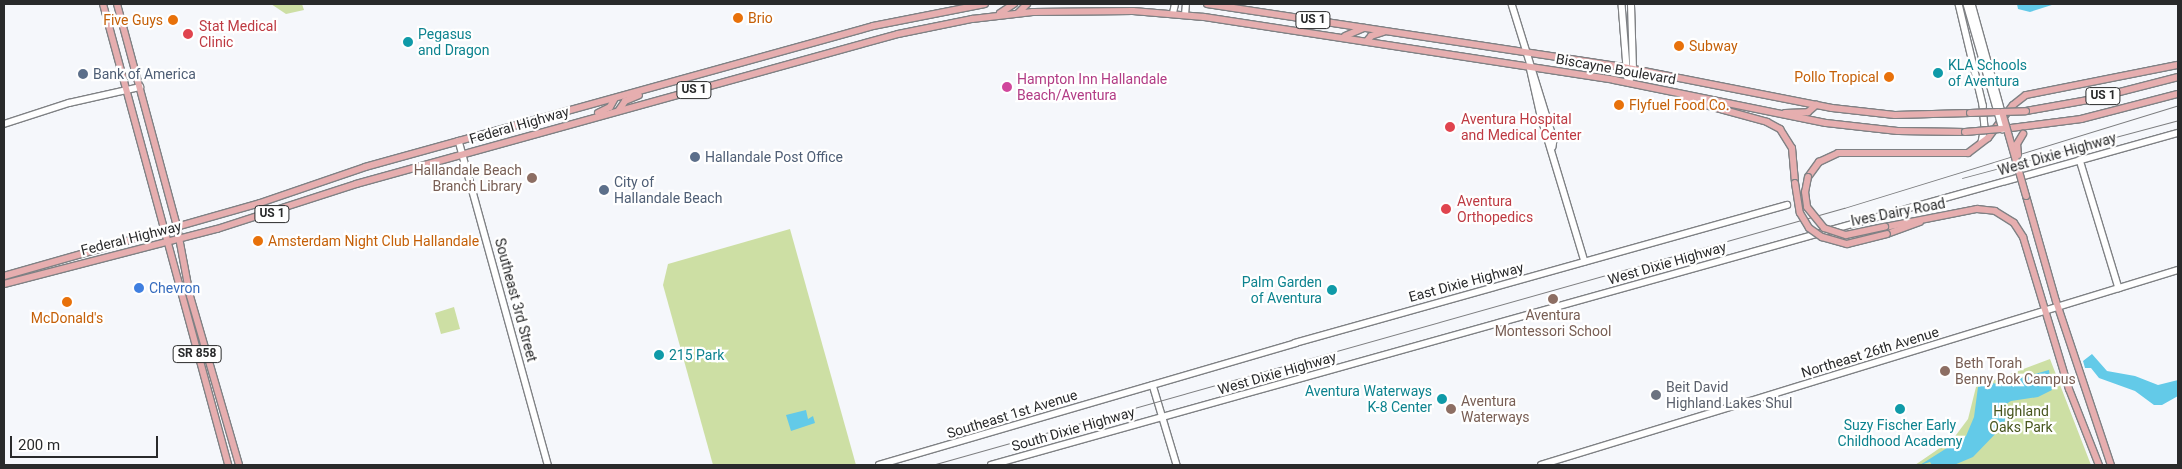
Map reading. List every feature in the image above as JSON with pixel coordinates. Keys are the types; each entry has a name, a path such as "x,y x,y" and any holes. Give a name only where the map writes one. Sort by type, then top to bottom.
{"main road":[{"name":"SR 858","path":"103,4 166,230 228,465"},
{"name":"SR 858","path":"117,4 239,465"},
{"name":"Federal Highway","path":"4,276 177,227 459,141 873,26 985,4"},
{"path":"994,16 1014,4"},
{"path":"1018,13 1027,4"},
{"name":"Biscayne Boulevard","path":"1207,4 1633,69 1816,106 1886,114 2026,111 2088,100 2178,77"},
{"name":"Federal Highway","path":"4,284 169,243 462,154 898,34 994,16 1046,11"},
{"name":"Biscayne Boulevard","path":"1046,11 1173,13 1629,82 1779,114 1870,129 1966,132 2005,129 2023,131"},
{"path":"1339,37 1354,35 1364,28"},
{"path":"1367,41 1374,34 1386,31"},
{"path":"1982,142 2016,101 2026,95 2178,65"},
{"path":"619,110 625,101 643,90"},
{"path":"1680,93 1690,101 1774,125 1788,138 1793,154 1800,213 1809,228 1822,237 1847,244 1886,231"},
{"name":"US 1","path":"2023,131 2037,126 2178,94"},
{"path":"590,119 610,107 615,98"},
{"path":"1779,114 1806,113 1816,106"},
{"path":"2000,112 2058,307 2111,465"},
{"path":"2017,166 2017,144 2023,131"},
{"name":"Ives Dairy Road","path":"1982,142 1961,154 1838,153 1819,162 1808,177 1805,192 1807,207 1824,228 1846,235 1886,231 1977,209 1995,211 2007,217 2023,237 2069,389 2099,465"},
{"path":"218,428 234,449"},
{"path":"224,453 232,465"}],"street":[{"path":"1173,13 1175,4"},
{"path":"1185,15 1186,4"},
{"path":"1512,4 1525,52 1554,140 1553,149 1585,262"},
{"path":"1622,4 1625,68 1629,82"},
{"path":"1629,82 1633,69 1630,4"},
{"path":"1959,4 1983,105 1985,128 1982,142"},
{"path":"1967,4 1994,89"},
{"path":"1972,4 2000,112"},
{"path":"4,124 126,89 140,87"},
{"name":"West Dixie Highway","path":"1162,417 2178,133"},
{"name":"Southeast 3rd Street","path":"459,141 548,465"},
{"path":"2080,160 2119,288"},
{"name":"East Dixie Highway","path":"1153,385 1787,205"},
{"name":"Northeast 26th Avenue","path":"1541,465 2178,270"},
{"path":"1153,385 1177,465"},
{"name":"Southeast 1st Avenue","path":"879,465 1153,385"},
{"name":"South Dixie Highway","path":"991,465 1162,417"}],"green space":[{"path":"271,4 302,4 304,10 286,14"},
{"path":"790,229 856,465 713,465 663,285 668,264"},
{"path":"454,307 460,329 441,334 435,313"},
{"name":"Highland Oaks Park","path":"2050,359 2091,465 1915,465 1953,439 1968,419 1976,387"}],"water":[{"path":"2017,4 2055,4 2030,12 2018,9"},
{"path":"2092,354 2107,371 2135,376 2158,385 2178,380 2178,396 2162,405 2154,405 2135,391 2099,378 2091,368 2085,368 2083,361"},
{"path":"2049,370 2052,390 2038,397 2011,401 2003,406 2006,418 2002,427 1973,457 1954,465 1932,465 1930,462 1920,465 1966,436 1974,417 1978,387 1990,383 2000,384"},
{"path":"806,410 808,419 813,416 815,423 791,431 786,415"}],"railway":[{"path":"932,465 1844,208 2178,105"},
{"path":"1962,178 2178,120"}],"place":[{"name":"Brio","path":"738,18"},
{"name":"Five Guys","path":"173,20"},
{"name":"Stat Medical Clinic","path":"188,34"},
{"name":"Pegasus and Dragon","path":"408,42"},
{"name":"Subway","path":"1679,46"},
{"name":"KLA Schools of Aventura","path":"1938,73"},
{"name":"Bank of America","path":"83,74"},
{"name":"Pollo Tropical","path":"1889,77"},
{"name":"Hampton Inn Hallandale Beach/Aventura","path":"1007,87"},
{"name":"Flyfuel Food Co.","path":"1619,105"},
{"name":"Aventura Hospital and Medical Center","path":"1450,127"},
{"name":"Hallandale Post Office","path":"695,157"},
{"name":"Hallandale Beach Branch Library","path":"532,178"},
{"name":"City of Hallandale Beach","path":"604,190"},
{"name":"Aventura Orthopedics","path":"1446,209"},
{"name":"Amsterdam Night Club Hallandale","path":"258,241"},
{"name":"Chevron","path":"139,288"},
{"name":"Palm Garden of Aventura","path":"1332,290"},
{"name":"Aventura Montessori School","path":"1553,299"},
{"name":"McDonald's","path":"67,302"},
{"name":"215 Park","path":"659,355"},
{"name":"Beth Torah Benny Rok Campus","path":"1945,371"},
{"name":"Beit David Highland Lakes Shul","path":"1656,395"},
{"name":"Aventura Waterways K-8 Center","path":"1442,399"},
{"name":"Aventura Waterways","path":"1451,409"},
{"name":"Suzy Fischer Early Childhood Academy","path":"1900,409"}]}
